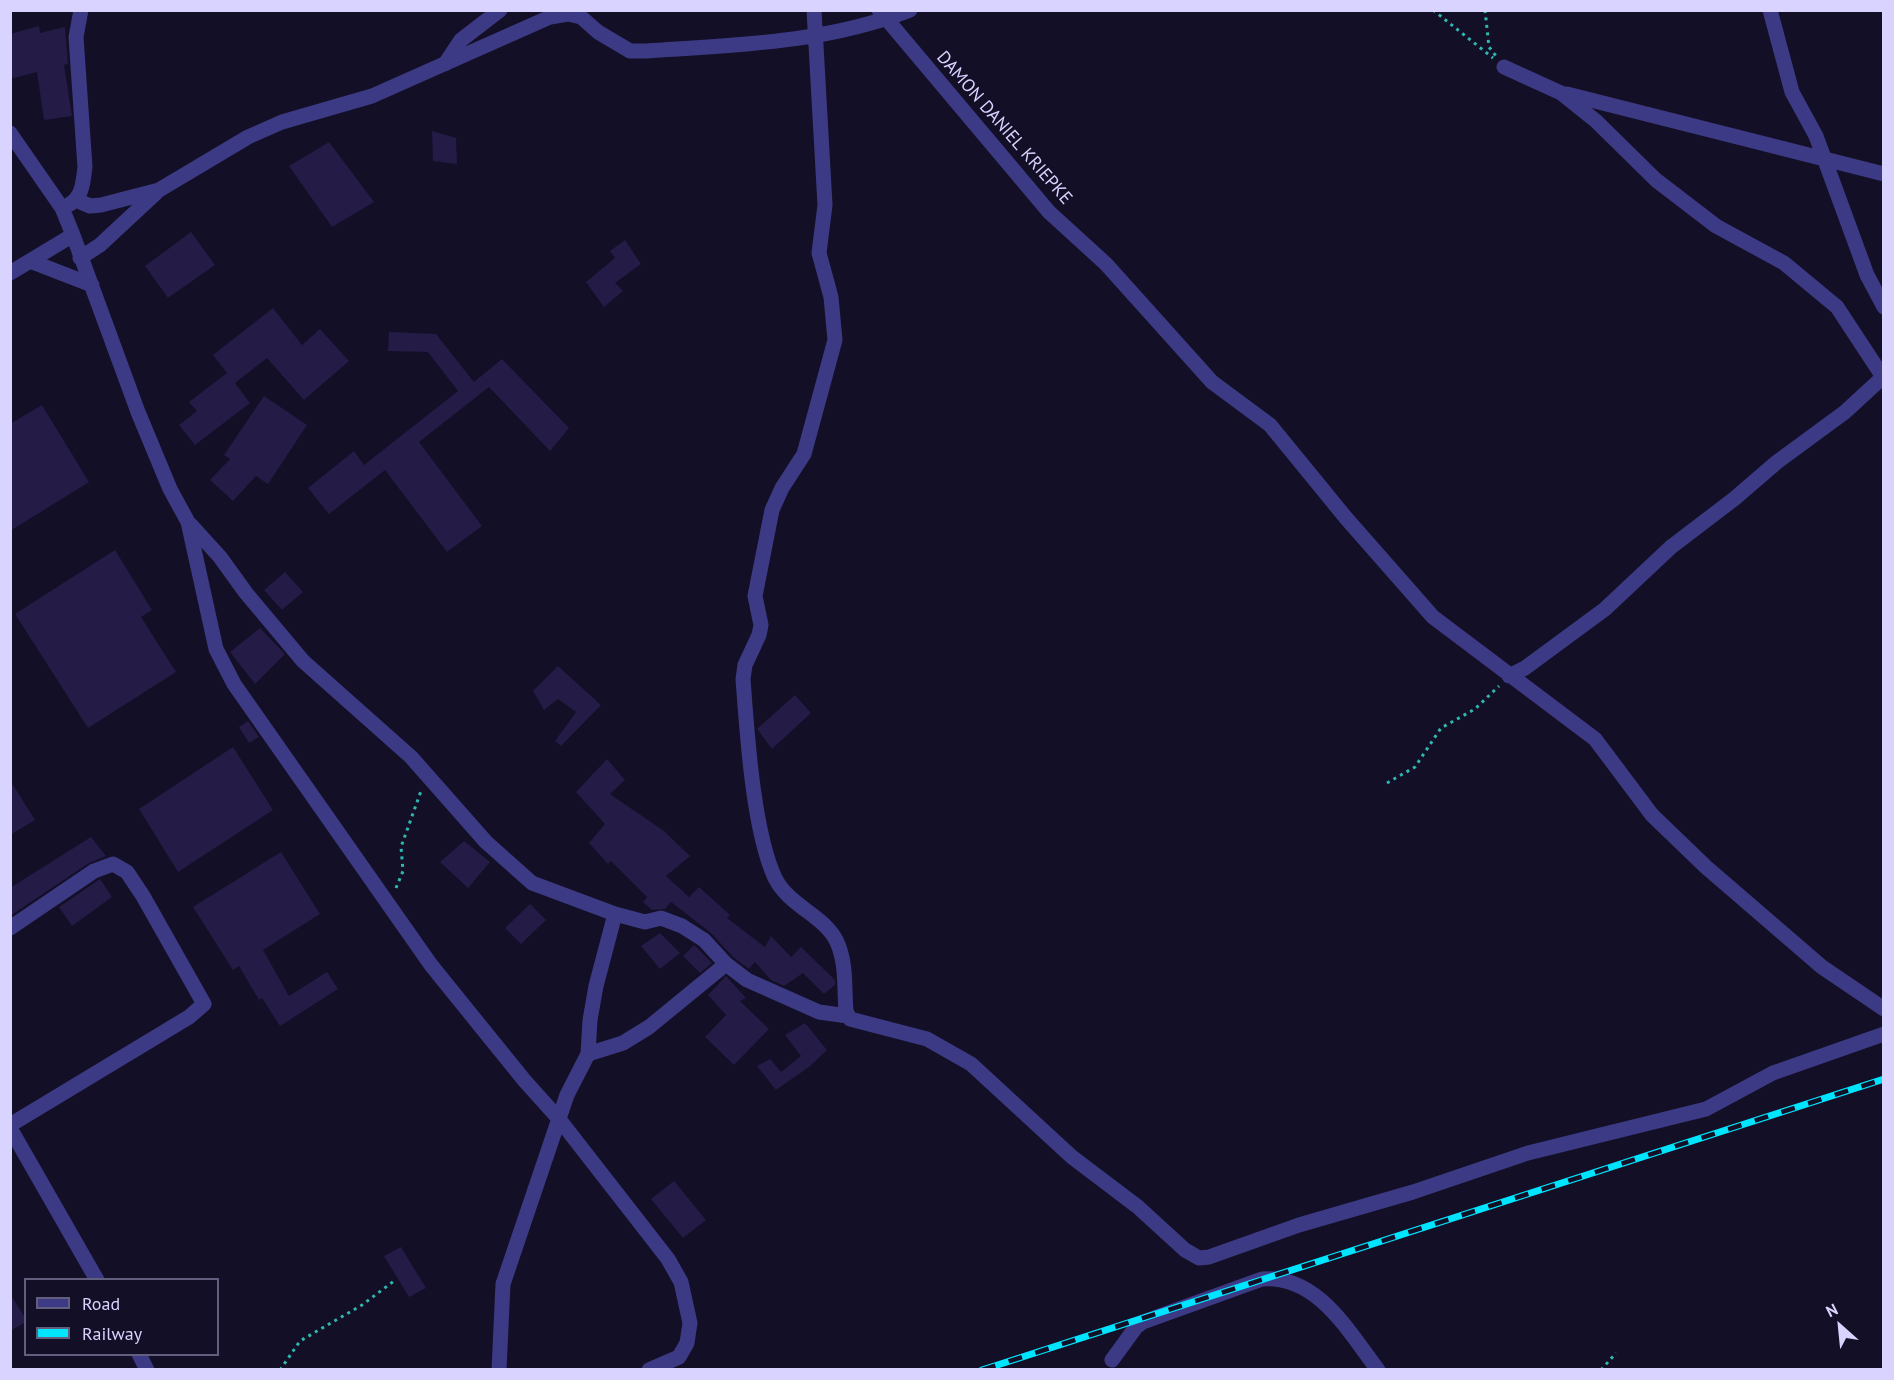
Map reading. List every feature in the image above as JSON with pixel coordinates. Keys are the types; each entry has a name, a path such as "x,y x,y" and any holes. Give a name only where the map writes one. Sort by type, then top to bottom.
{"street":[{"path":"62,208 76,200 82,187 85,166 76,37 81,10"},
{"path":"445,64 462,40 500,10"},
{"path":"814,10 825,205 819,254 831,297 835,340 804,454 782,488 772,510 756,596 761,625 759,635 745,665 743,679 755,789 764,844 775,877 782,889 797,906 835,937 841,953 848,1016"},
{"path":"80,258 100,245 159,190 248,137 282,122 372,96 539,22 568,14 581,17 609,40 630,51 737,47 814,34 883,14 910,10"},
{"path":"1770,10 1777,31 1785,74 1826,160 1867,275 1884,307"},
{"name":"DAMON DANIEL KRIEPKE","path":"883,14 1048,212 1106,264 1212,382 1270,425 1346,518 1433,617 1595,739 1652,815 1822,968 1884,1009"},
{"path":"1504,67 1561,93 1884,174"},
{"path":"1509,676 1525,668 1605,609 1671,547 1734,499 1777,462 1845,412 1884,377 1837,307 1784,263 1716,226 1656,180 1596,121 1561,93"},
{"path":"10,133 62,208 142,422 170,489 188,522 220,556 246,593 303,661 411,757 510,866 532,883 615,914 645,922 660,918 682,926 704,940 726,964 747,980 795,1003 819,1012 848,1016 854,1020 873,1023 927,1039 971,1064 1072,1157 1138,1207 1185,1250 1199,1258 1209,1257 1299,1225 1413,1192 1528,1153 1679,1118 1706,1109 1773,1073 1884,1034"},
{"path":"76,200 90,206 101,205 159,190"},
{"path":"10,273 74,235"},
{"path":"30,261 92,285"},
{"path":"188,522 216,649 234,684 431,965 524,1080 559,1119 596,1169 647,1230 681,1282 690,1323 683,1363 649,1370"},
{"path":"10,928 94,871 113,864 127,872 204,1004 189,1017 10,1126 96,1278"},
{"path":"499,1370 503,1284 567,1095 588,1054 594,998 615,914"},
{"path":"588,1054 623,1043 649,1027 726,964"},
{"path":"1112,1360 1136,1327 1158,1314 1262,1279 1275,1278 1296,1284 1324,1300 1378,1370"},
{"path":"140,1356 147,1370"}],"path":[{"path":"1434,10 1504,67"},
{"path":"1485,10 1489,47 1504,67"},
{"path":"1387,783 1415,767 1441,728 1475,709 1509,676"},
{"path":"389,906 404,871 400,847 426,776"},
{"path":"280,1370 300,1341 362,1305 394,1281"},
{"path":"1601,1370 1616,1353"}],"building":[{"path":"39,26 40,33 65,27 68,64 64,65 72,116 44,120 37,72 10,79 10,34"},
{"path":"432,131 456,138 457,164 433,161"},
{"path":"329,142 374,202 332,227 289,166"},
{"path":"191,232 215,265 168,298 145,266"},
{"path":"625,240 641,264 615,283 623,291 604,307 586,282 615,258 610,251"},
{"path":"273,308 302,345 320,329 349,361 304,400 267,358 235,383 250,403 195,445 179,425 197,411 189,402 227,373 213,355"},
{"path":"389,332 436,334 474,382 502,359 569,428 550,451 489,387 419,442 482,526 447,552 385,470 329,514 308,488 354,451 364,465 458,391 428,352 388,351"},
{"path":"264,396 307,425 268,484 256,476 233,501 210,480 230,459 224,455"},
{"path":"42,405 89,482 10,531 10,424"},
{"path":"115,550 152,610 141,617 176,672 88,728 15,614"},
{"path":"285,572 303,592 282,610 264,590"},
{"path":"260,628 285,654 255,684 230,652"},
{"path":"558,666 601,705 561,746 555,741 576,712 558,699 544,710 533,691"},
{"path":"795,695 811,713 772,749 757,729"},
{"path":"248,721 259,737 249,743 239,727"},
{"path":"233,747 273,810 178,872 139,809"},
{"path":"607,759 625,780 610,794 664,831 690,856 666,876 689,897 699,887 730,915 727,918 765,947 771,936 791,957 801,947 835,980 835,985 824,994 803,973 784,986 771,980 755,962 749,969 733,957 711,933 671,902 665,909 652,910 643,902 647,897 611,861 608,864 589,843 605,824 576,792"},
{"path":"10,780 35,820 10,835"},
{"path":"91,837 106,856 89,863 10,916 10,888"},
{"path":"464,841 490,862 468,888 440,862"},
{"path":"281,852 320,914 263,950 289,996 327,972 338,989 280,1026 262,998 259,1000 239,966 233,970 193,907"},
{"path":"100,879 112,897 72,926 59,907"},
{"path":"530,904 546,920 521,944 505,928"},
{"path":"660,933 680,953 660,969 641,946"},
{"path":"694,945 712,963 700,973 683,956"},
{"path":"726,976 746,998 740,1001 769,1029 734,1065 705,1037 726,1015 708,995"},
{"path":"805,1023 827,1050 809,1067 776,1090 757,1066 770,1059 781,1072 801,1056 785,1035"},
{"path":"674,1181 706,1220 683,1238 651,1199"},
{"path":"401,1247 426,1288 409,1297 384,1256"},
{"path":"10,1294 24,1316 24,1323 10,1331"}],"railway":[{"path":"982,1370 1884,1079"}]}
